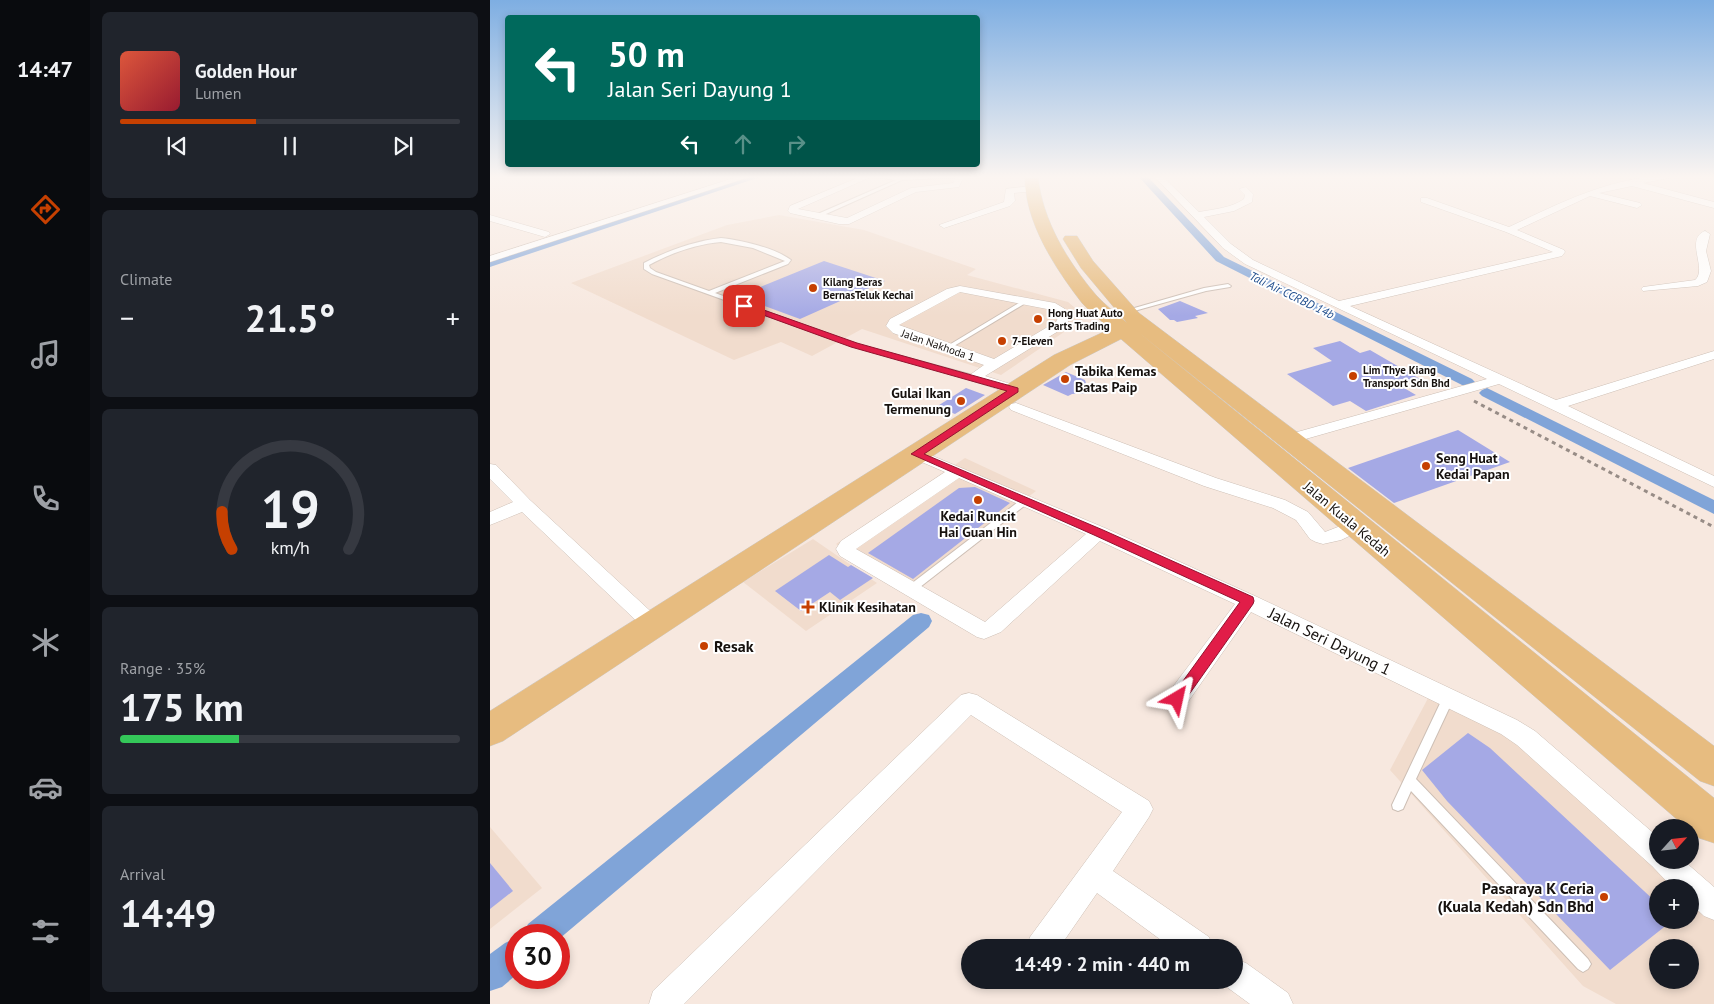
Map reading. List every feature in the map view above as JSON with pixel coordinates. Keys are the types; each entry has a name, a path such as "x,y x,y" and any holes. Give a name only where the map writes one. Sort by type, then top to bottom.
{"main road":[{"name":"Jalan Kuala Kedah","path":"1043,223 1065,265 1090,300 1128,321 1289,438 1714,769"},
{"name":"Jalan Kuala Kedah","path":"1061,223 1087,264 1154,358 1714,824"},
{"path":"490,730 916,454 1016,399 1062,360 1080,353 1091,339 1099,316 1090,300"},
{"path":"1091,339 1128,321"},
{"path":"1091,339 1154,358"}],"street":[{"path":"507,223 545,234"},
{"path":"493,255 545,234 582,223"},
{"path":"493,255 597,223"},
{"path":"944,225 950,223"},
{"path":"1205,223 1227,246 1243,258 1338,305 1555,404 1714,482"},
{"path":"1338,305 1546,257 1560,252 1489,223"},
{"path":"1509,230 1524,223"},
{"path":"1647,289 1698,283 1703,280 1708,270 1701,249 1711,233"},
{"name":"Jalan Nakhoda 1","path":"994,364 896,330 892,326 894,322 951,291 960,289 1026,301"},
{"path":"1026,301 1057,309 1063,315 1063,321 974,377 1016,399 1210,482 1279,504 1302,516 1317,535 1322,538 1334,536 1356,526"},
{"path":"1555,404 1714,355"},
{"path":"1289,438 1499,380"},
{"name":"Jalan Seri Dayung 1","path":"916,454 1099,532 1248,601 1509,727 1526,738 1649,847"},
{"path":"490,469 524,504 653,625"},
{"path":"958,471 848,545 845,549 849,554 984,631 994,627 1099,532"},
{"path":"490,519 524,504"},
{"path":"1177,699 1248,601"},
{"path":"664,1002 970,702 1140,810 1047,939"},
{"path":"1673,869 1714,906"},
{"path":"1094,874 1185,939"},
{"path":"1243,980 1277,1004"}],"lane":[{"path":"710,294 786,263 788,260 733,241 722,240 694,246 646,264 647,269 654,273 710,294 854,345 974,377"},
{"path":"1128,321 1206,289 1228,286"},
{"path":"947,348 1026,301"},
{"path":"911,589 1025,500"},
{"path":"1398,805 1448,698"},
{"path":"1409,780 1583,964"}],"path":[{"path":"1457,392 1714,528"}],"shaded area":[{"path":"738,223 824,223 864,230 976,269 967,275 1068,302 1086,317 1001,375 862,329 812,356 781,342 734,360 571,283 727,225"},
{"path":"965,458 1036,491 905,592 836,544"},
{"name":"Klinik Kesihatan","path":"813,539 877,583 806,631 743,582"},
{"path":"1435,685 1527,728 1649,851 1649,869 1672,869 1688,879 1649,879 1649,929 1699,929 1699,886 1714,896 1714,1004 1616,1004 1583,986 1390,770"},
{"path":"490,827 542,888 490,929"}],"building":[{"name":"Kilang Beras BernasTeluk Kechai","path":"824,261 885,281 800,319 738,296"},
{"path":"1180,301 1208,313 1195,316 1198,318 1177,322 1170,320 1158,309"},
{"name":"Lim Thye Kiang Transport Sdn Bhd","path":"1340,341 1360,353 1370,350 1420,379 1399,385 1416,395 1366,411 1350,401 1333,406 1287,374 1332,361 1313,348"},
{"path":"1066,372 1085,380 1089,393 1068,396 1043,385"},
{"name":"Gulai Ikan Termenung","path":"966,388 985,395 955,414 936,407"},
{"name":"Seng Huat Kedai Papan","path":"1458,430 1510,462 1394,503 1348,468"},
{"path":"975,487 1010,503 913,579 868,553 959,488"},
{"path":"829,555 848,567 851,565 873,578 840,600 830,592 801,611 775,591"},
{"path":"1468,733 1490,748 1649,896 1649,929 1662,929 1610,970 1447,801 1422,770"},
{"path":"490,863 513,891 490,909"}],"waterway":[{"path":"490,264 616,223"},
{"name":"Tali Air CCRBD 14b","path":"1186,223 1220,259 1467,382"},
{"name":"Tali Air CCRBD 14b","path":"1487,393 1714,508"},
{"path":"552,924 921,621"},
{"path":"490,975 505,963"}],"place":[{"name":"Kilang Beras BernasTeluk Kechai","path":"813,288"},
{"name":"Hong Huat Auto Parts Trading","path":"1038,319"},
{"name":"7-Eleven","path":"1002,341"},
{"name":"Lim Thye Kiang Transport Sdn Bhd","path":"1353,376"},
{"name":"Tabika Kemas Batas Paip","path":"1065,379"},
{"name":"Gulai Ikan Termenung","path":"961,401"},
{"name":"Seng Huat Kedai Papan","path":"1426,466"},
{"name":"Kedai Runcit Hai Guan Hin","path":"978,500"},
{"name":"Klinik Kesihatan","path":"808,607"},
{"name":"Resak","path":"704,646"},
{"name":"Pasaraya K Ceria (Kuala Kedah) Sdn Bhd","path":"1604,897"}],"route":[{"path":"744,306 854,345 1015,390 916,454 1099,532 1248,601 1177,699"}]}
